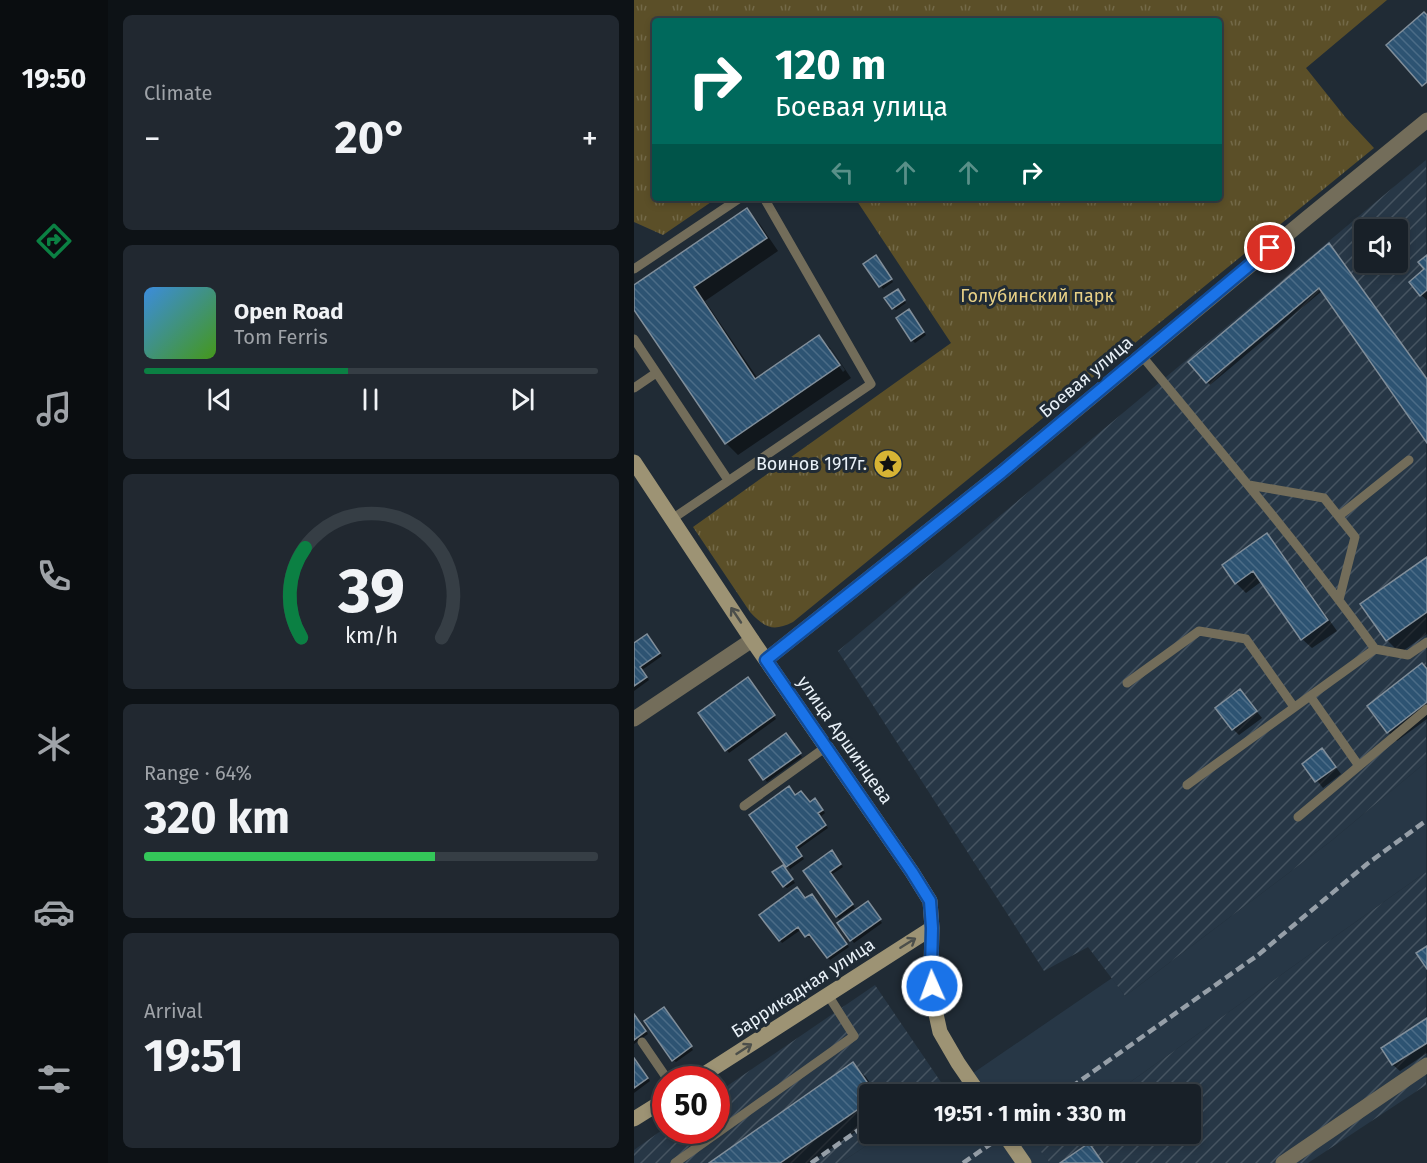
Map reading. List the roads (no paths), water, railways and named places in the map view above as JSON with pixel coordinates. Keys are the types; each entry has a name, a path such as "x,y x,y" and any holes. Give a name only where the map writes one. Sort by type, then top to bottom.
{"main road":[{"name":"улица Аршинцева","path":"634,462 930,901 931,968 934,1005 940,1032 972,1084"},
{"name":"Баррикадная улица","path":"717,1066 932,928"},
{"path":"634,1119 652,1108"},
{"path":"1011,1144 1024,1163"}],"street":[{"name":"Боевая улица","path":"766,660 1002,472 1426,120"},
{"path":"634,719 752,640"},
{"path":"1283,1163 1426,1065"}],"lane":[{"path":"634,269 736,201"},
{"path":"672,519 871,384 766,201"},
{"path":"634,339 728,480"},
{"path":"1142,356 1249,485 1375,649 1408,655 1426,642"},
{"path":"634,388 656,373"},
{"path":"1339,516 1409,460"},
{"path":"1249,485 1324,498 1339,516 1355,537 1339,600"},
{"path":"1127,683 1199,631 1246,639 1294,707"},
{"path":"1187,785 1375,649"},
{"path":"1309,696 1359,766"},
{"path":"1298,817 1426,709"},
{"path":"744,806 826,747"},
{"path":"675,1163 854,1036 828,995"},
{"path":"642,1042 658,1066"}],"railway":[{"path":"1076,1084 1258,955 1367,864 1427,820"},
{"path":"811,1163 859,1130"},
{"path":"963,1163 991,1144"}],"place":[{"name":"Воинов 1917г.","path":"888,464"}],"park label":[{"name":"Голубинский парк","path":"1037,296"}]}
